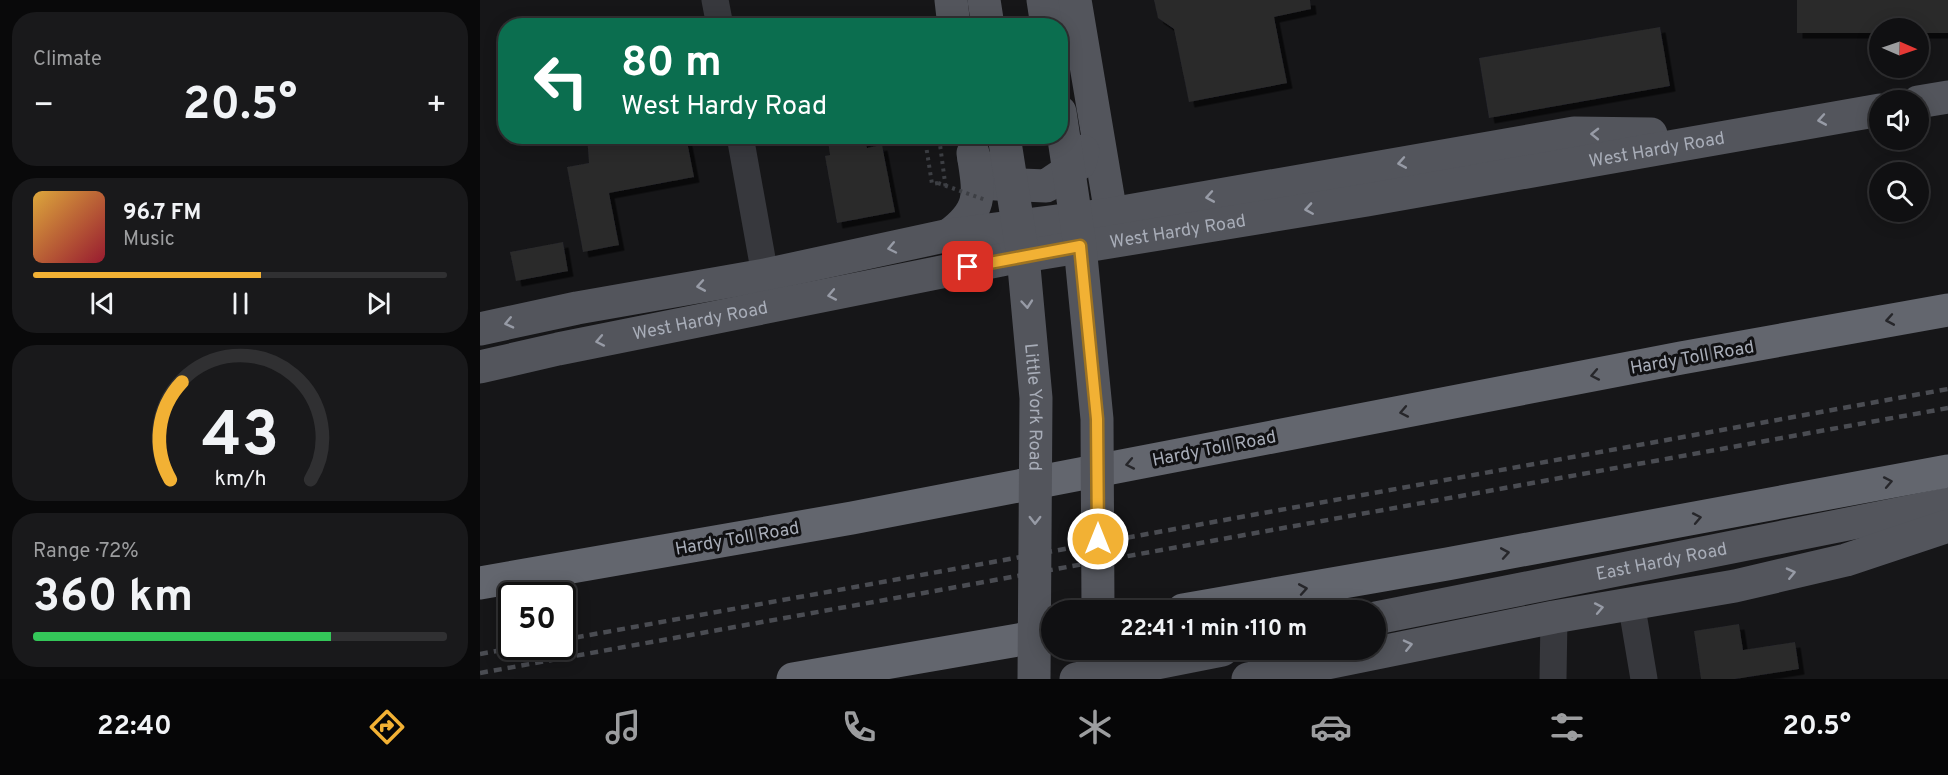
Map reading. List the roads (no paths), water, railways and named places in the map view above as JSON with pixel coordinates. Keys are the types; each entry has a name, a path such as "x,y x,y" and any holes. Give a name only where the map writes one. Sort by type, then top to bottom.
{"highway":[{"name":"Hardy Toll Road","path":"480,583 852,518 1681,358 1948,310"},
{"path":"1240,600 1459,562 1948,471"},
{"path":"480,560 724,540"},
{"path":"793,679 1041,636"}],"main road":[{"path":"951,0 953,18"},
{"path":"984,0 987,18"},
{"path":"1043,0 1046,18"},
{"path":"1075,0 1111,214"},
{"path":"1929,100 1948,97"},
{"name":"West Hardy Road","path":"480,368 558,349 1023,256 1367,200 1869,112"},
{"path":"972,148 996,184 1046,186 1080,163 1094,114"},
{"path":"480,329 577,308 765,275 949,235 1111,214 1574,133 1737,136"},
{"name":"Little York Road","path":"1005,144 1023,256 1036,398 1034,679"},
{"path":"1065,144 1080,246 1097,419 1098,600"},
{"path":"949,235 974,210 978,190 972,148"},
{"name":"East Hardy Road","path":"1386,616 1948,504"},
{"path":"1248,679 1631,602 1735,586 1846,560 1948,526"},
{"path":"1093,671 1161,660"}],"street":[{"path":"715,0 718,18"},
{"path":"741,144 765,275"},
{"path":"1631,602 1644,679"},
{"path":"1553,679 1554,617"}],"railway":[{"path":"576,637 1948,389"},
{"path":"480,673 1948,408"},
{"path":"480,654 498,651"}]}
